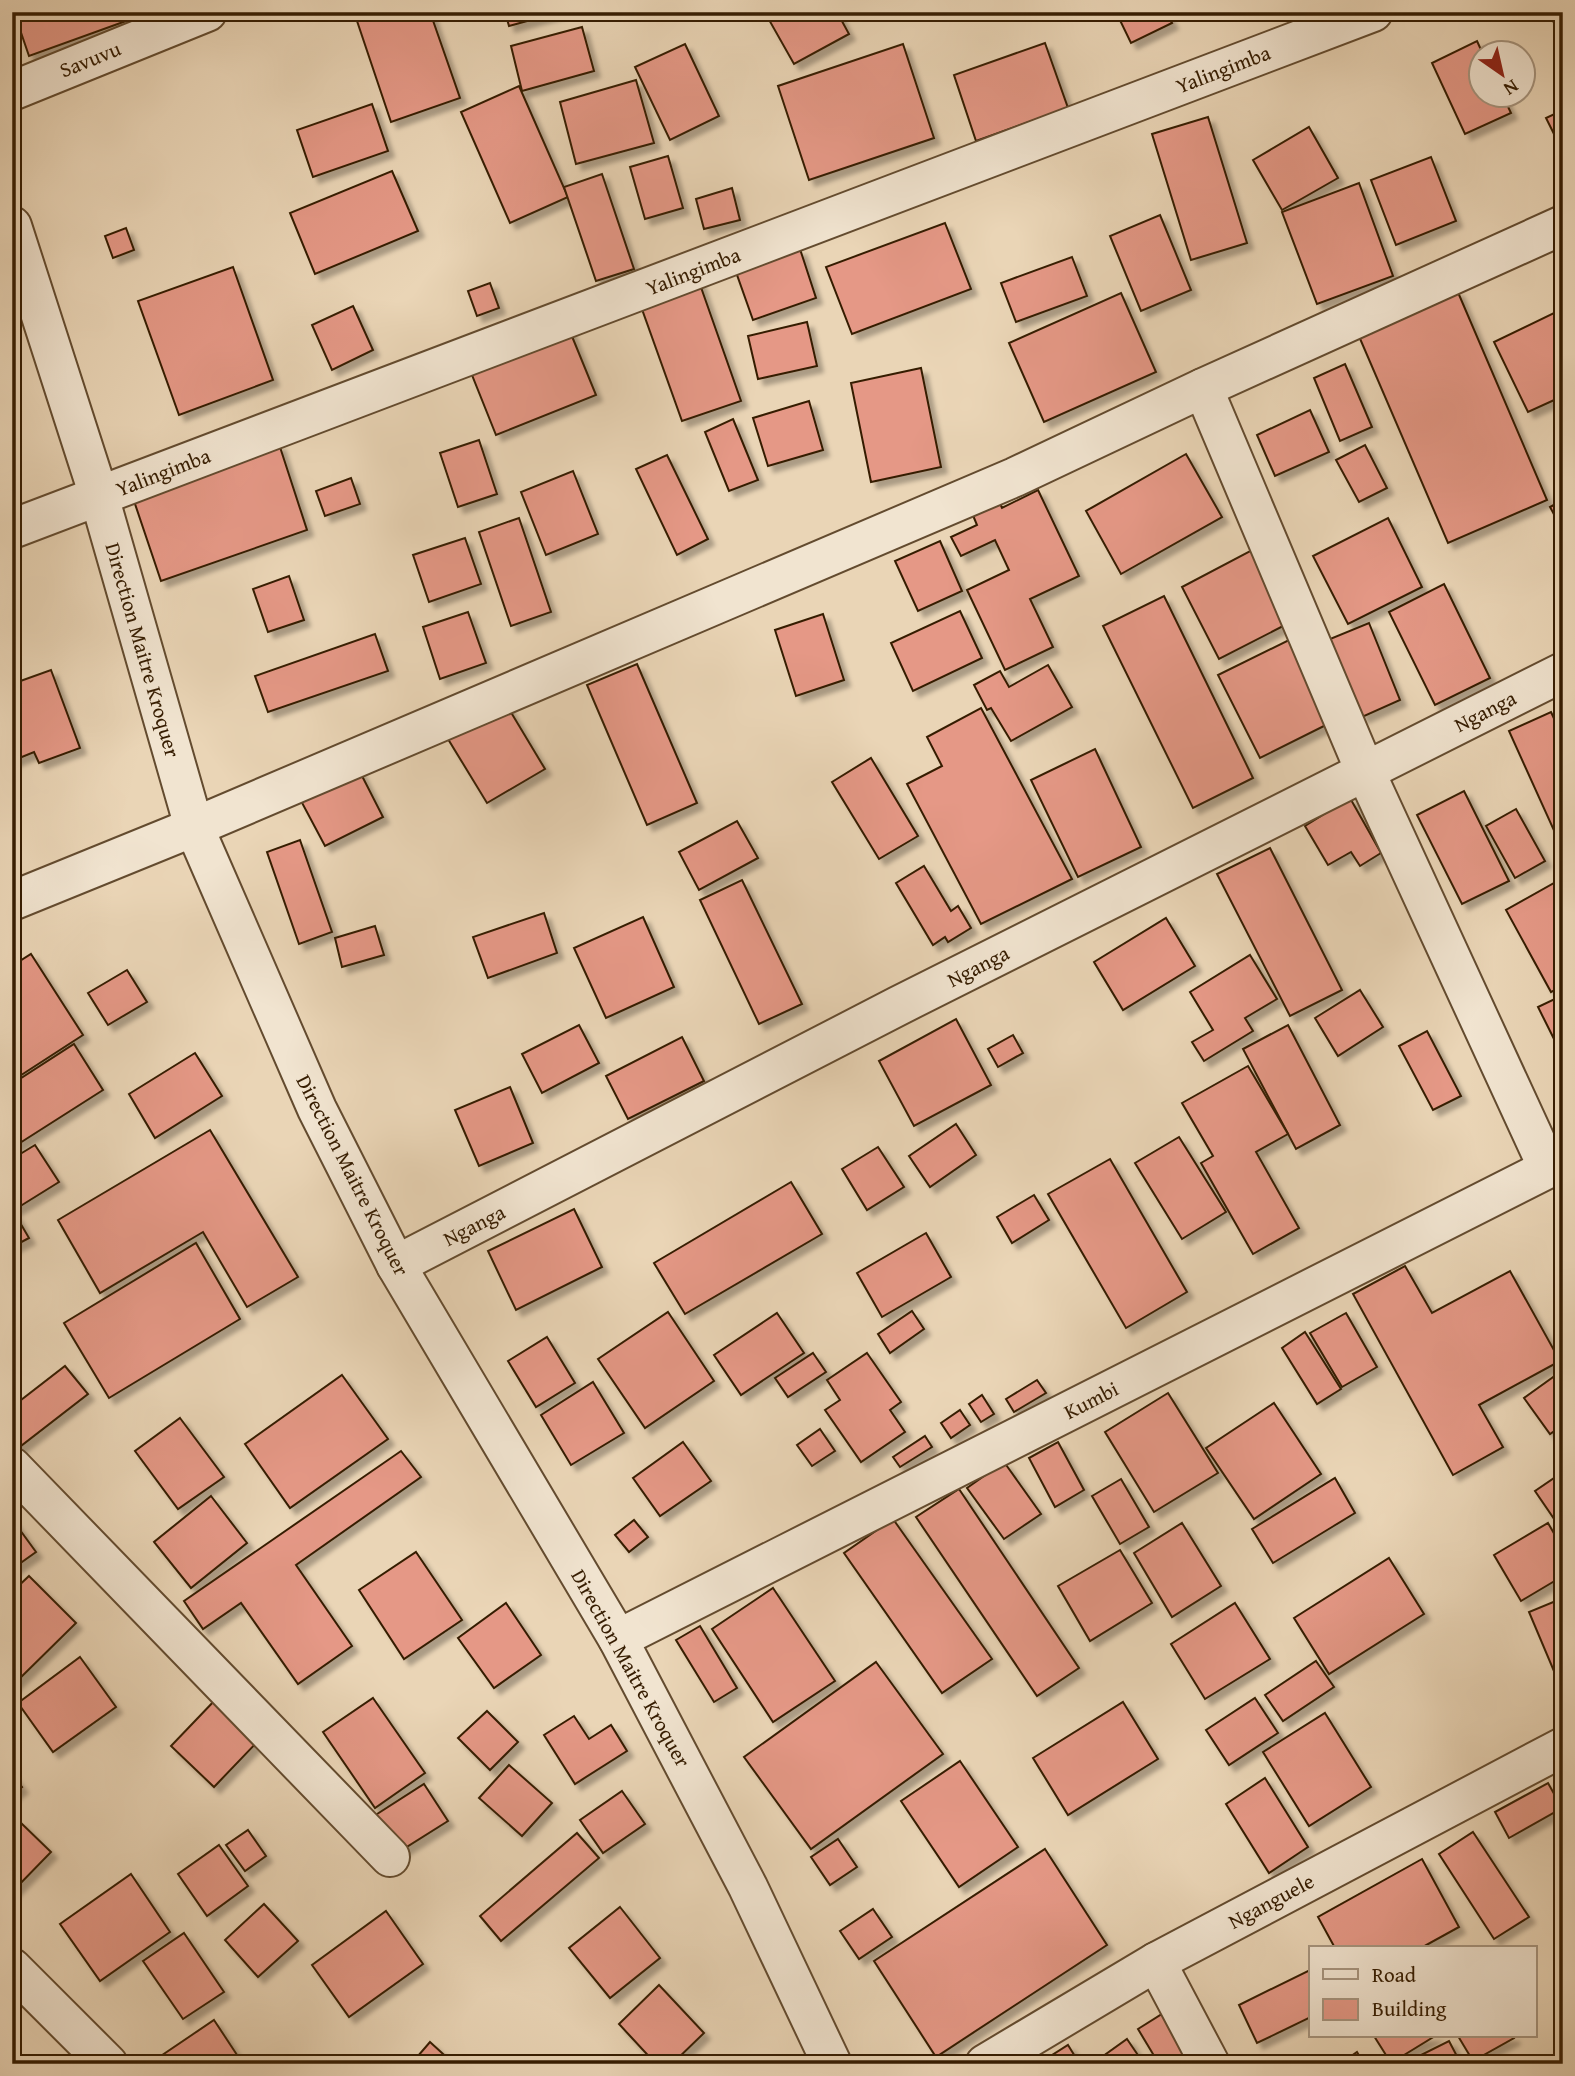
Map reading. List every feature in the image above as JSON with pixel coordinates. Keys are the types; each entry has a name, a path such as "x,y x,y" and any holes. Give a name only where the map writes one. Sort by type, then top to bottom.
{"street":[{"name":"Savuvu","path":"12,90 206,12"},
{"name":"Yalingimba","path":"12,529 1354,16"},
{"path":"12,901 194,827 1016,477 1203,388 1563,225"},
{"name":"Direction Maitre Kroquer","path":"12,226 99,496 194,827 317,1109 396,1265 618,1639 748,1887 832,2064"},
{"path":"1203,388 1365,771 1556,1165"},
{"name":"Nganga","path":"396,1265 898,1006 1563,671"},
{"name":"Kumbi","path":"618,1639 1556,1165"},
{"path":"12,1467 390,1857"},
{"name":"Nganguele","path":"985,2064 1156,1962 1563,1747"},
{"path":"1156,1962 1210,2064"},
{"path":"12,1968 107,2064"}],"building":[{"path":"14,12 151,12 29,56"},
{"path":"354,12 430,12 460,98 391,122"},
{"path":"505,12 560,12 509,26"},
{"path":"779,12 837,12 849,34 794,64 768,18"},
{"path":"1116,12 1166,12 1172,23 1131,43"},
{"path":"1549,12 1563,12 1563,32 1559,34"},
{"path":"582,27 594,71 522,91 511,46"},
{"path":"1045,43 1068,108 976,141 954,75"},
{"path":"685,44 719,116 670,140 635,67"},
{"path":"903,44 934,138 809,180 778,86"},
{"path":"1466,46 1466,108 1509,108 1511,113 1465,134 1432,63"},
{"path":"636,80 654,143 576,164 560,102"},
{"path":"519,86 568,197 510,223 461,112"},
{"path":"372,104 388,151 313,177 297,130"},
{"path":"1563,110 1563,152 1546,118"},
{"path":"1208,117 1247,243 1191,260 1152,134"},
{"path":"1309,127 1338,178 1282,210 1253,160"},
{"path":"668,156 683,208 645,219 630,167"},
{"path":"1431,157 1456,221 1396,245 1371,180"},
{"path":"392,171 418,231 315,274 290,213"},
{"path":"602,174 634,269 596,281 564,187"},
{"path":"1359,183 1393,276 1317,304 1282,212"},
{"path":"732,188 740,220 704,229 696,199"},
{"path":"1160,215 1191,290 1141,311 1110,236"},
{"path":"945,223 971,289 852,334 826,267"},
{"path":"126,228 134,250 113,258 105,236"},
{"path":"800,249 816,298 753,320 736,272"},
{"path":"1072,257 1087,296 1016,322 1001,283"},
{"path":"233,267 273,380 179,415 138,301"},
{"path":"697,276 741,401 682,421 638,298"},
{"path":"490,283 499,308 477,316 468,291"},
{"path":"1457,290 1547,500 1448,543 1358,334"},
{"path":"1121,293 1156,372 1044,422 1009,343"},
{"path":"353,306 373,350 332,370 312,325"},
{"path":"1556,312 1563,326 1563,396 1528,412 1494,342"},
{"path":"807,322 817,366 758,379 748,336"},
{"path":"569,329 596,395 496,435 470,370"},
{"path":"1345,364 1372,427 1340,441 1314,378"},
{"path":"921,368 941,467 871,482 851,383"},
{"path":"809,401 823,450 768,466 753,418"},
{"path":"1310,410 1329,452 1275,476 1257,435"},
{"path":"733,419 758,480 729,491 705,432"},
{"path":"479,440 497,494 458,507 440,453"},
{"path":"279,444 307,530 161,581 132,495"},
{"path":"1365,445 1387,488 1359,502 1336,460"},
{"path":"1186,454 1222,517 1121,574 1086,511"},
{"path":"667,455 708,539 677,555 636,469"},
{"path":"573,471 598,534 546,555 521,492"},
{"path":"351,478 360,504 325,516 316,491"},
{"path":"1038,490 1079,576 1030,599 1053,647 1005,670 967,590 1009,570 995,540 961,556 951,537 977,525 972,513 999,501 1002,508"},
{"path":"1563,500 1563,531 1550,507"},
{"path":"519,518 551,612 511,626 479,532"},
{"path":"1388,518 1422,587 1348,624 1313,556"},
{"path":"465,538 481,584 429,602 413,555"},
{"path":"940,541 962,591 918,611 895,561"},
{"path":"1254,549 1291,622 1219,659 1182,587"},
{"path":"289,576 304,620 268,632 253,589"},
{"path":"1444,584 1490,678 1435,705 1389,612"},
{"path":"1164,596 1253,778 1193,808 1103,626"},
{"path":"960,611 982,658 913,691 891,643"},
{"path":"468,612 486,663 440,679 423,627"},
{"path":"823,614 844,680 796,696 775,630"},
{"path":"1369,623 1400,700 1362,717 1330,639"},
{"path":"375,634 388,671 268,712 255,676"},
{"path":"1289,640 1330,723 1260,758 1218,675"},
{"path":"637,664 697,803 647,825 587,685"},
{"path":"1048,665 1072,707 1011,741 991,708 987,710 974,685 1000,671 1009,687"},
{"path":"51,670 80,748 39,763 34,752 12,761 12,684"},
{"path":"506,704 545,769 487,803 448,739"},
{"path":"981,708 1072,879 981,924 907,784 942,766 927,737"},
{"path":"1551,712 1563,738 1561,846 1509,731"},
{"path":"1095,749 1141,847 1078,877 1031,780"},
{"path":"871,758 918,836 879,859 832,782"},
{"path":"359,770 383,817 325,846 300,799"},
{"path":"1464,791 1509,881 1462,904 1417,815"},
{"path":"1350,798 1381,853 1360,866 1351,852 1328,865 1305,826"},
{"path":"1516,809 1545,861 1515,878 1486,826"},
{"path":"737,821 758,858 699,890 679,852"},
{"path":"300,840 332,932 299,944 267,852"},
{"path":"1270,848 1342,990 1290,1016 1217,874"},
{"path":"924,866 951,911 958,906 971,928 948,942 945,937 933,945 896,883"},
{"path":"1563,878 1563,985 1551,992 1506,910"},
{"path":"742,880 802,1004 759,1024 700,900"},
{"path":"544,913 557,953 488,978 473,937"},
{"path":"643,917 674,987 606,1018 574,948"},
{"path":"1166,918 1195,966 1123,1010 1094,962"},
{"path":"375,926 384,955 342,967 335,938"},
{"path":"31,954 83,1035 12,1081 12,966"},
{"path":"1250,955 1277,999 1245,1018 1253,1031 1204,1061 1192,1042 1213,1030 1190,992"},
{"path":"127,970 147,1002 108,1025 88,993"},
{"path":"1360,990 1383,1027 1338,1056 1315,1018"},
{"path":"1563,995 1563,1057 1538,1007"},
{"path":"956,1019 991,1085 914,1126 879,1061"},
{"path":"579,1025 599,1063 542,1093 522,1054"},
{"path":"1288,1025 1340,1125 1296,1149 1243,1049"},
{"path":"1427,1031 1461,1096 1433,1110 1399,1046"},
{"path":"1013,1035 1023,1053 998,1067 988,1049"},
{"path":"682,1037 704,1081 628,1119 606,1076"},
{"path":"74,1044 103,1090 12,1148 12,1084"},
{"path":"195,1053 222,1096 155,1138 129,1094"},
{"path":"1248,1066 1288,1134 1256,1152 1299,1228 1253,1254 1201,1163 1213,1156 1182,1103"},
{"path":"510,1087 533,1143 479,1166 455,1110"},
{"path":"956,1124 976,1155 930,1187 909,1156"},
{"path":"210,1130 298,1277 247,1307 203,1232 100,1293 58,1220"},
{"path":"1179,1137 1226,1212 1182,1239 1135,1163"},
{"path":"35,1145 59,1182 14,1210 12,1159"},
{"path":"878,1147 904,1187 867,1210 842,1169"},
{"path":"1110,1159 1187,1292 1126,1328 1048,1194"},
{"path":"791,1182 822,1234 685,1314 654,1263"},
{"path":"1034,1195 1049,1220 1012,1243 997,1217"},
{"path":"574,1209 602,1267 516,1310 488,1251"},
{"path":"15,1214 29,1238 12,1247 12,1216"},
{"path":"926,1233 951,1277 882,1317 857,1273"},
{"path":"196,1243 240,1319 109,1398 64,1323"},
{"path":"1405,1266 1432,1313 1510,1271 1560,1361 1479,1405 1503,1447 1453,1475 1353,1294"},
{"path":"912,1311 924,1329 890,1353 878,1334"},
{"path":"668,1312 714,1381 645,1428 598,1359"},
{"path":"777,1313 804,1353 741,1395 714,1355"},
{"path":"1346,1313 1377,1367 1342,1387 1310,1333"},
{"path":"1305,1332 1341,1389 1317,1404 1282,1348"},
{"path":"547,1337 575,1383 536,1407 508,1361"},
{"path":"813,1353 826,1372 788,1397 775,1378"},
{"path":"867,1353 901,1402 890,1410 905,1432 861,1462 825,1410 840,1400 827,1380"},
{"path":"65,1366 88,1394 17,1449 12,1443 12,1407"},
{"path":"1563,1370 1563,1425 1550,1434 1524,1398"},
{"path":"342,1375 388,1439 290,1508 245,1444"},
{"path":"1037,1380 1046,1393 1014,1412 1006,1399"},
{"path":"593,1382 624,1433 571,1465 541,1415"},
{"path":"1168,1393 1218,1473 1154,1512 1105,1432"},
{"path":"982,1395 994,1414 981,1422 969,1404"},
{"path":"1274,1403 1321,1474 1254,1519 1206,1448"},
{"path":"960,1410 970,1425 951,1438 941,1423"},
{"path":"180,1418 224,1477 178,1509 135,1451"},
{"path":"820,1429 835,1451 812,1466 797,1445"},
{"path":"925,1436 932,1447 900,1467 893,1457"},
{"path":"683,1442 711,1481 660,1516 633,1478"},
{"path":"1058,1442 1084,1490 1055,1507 1029,1458"},
{"path":"401,1451 421,1477 296,1565 352,1646 298,1684 241,1603 203,1629 184,1601"},
{"path":"1004,1462 1041,1514 1004,1539 967,1488"},
{"path":"1563,1472 1563,1532 1535,1491"},
{"path":"1335,1478 1355,1513 1273,1563 1252,1529"},
{"path":"1121,1479 1149,1527 1120,1544 1092,1496"},
{"path":"959,1489 1079,1668 1037,1696 916,1517"},
{"path":"211,1496 247,1543 191,1588 154,1542"},
{"path":"12,1519 36,1552 12,1569"},
{"path":"893,1519 992,1659 942,1693 844,1553"},
{"path":"634,1520 648,1537 629,1552 615,1535"},
{"path":"1182,1523 1221,1586 1172,1617 1134,1553"},
{"path":"1548,1523 1563,1549 1563,1576 1521,1601 1494,1555"},
{"path":"1120,1550 1152,1603 1090,1641 1058,1586"},
{"path":"416,1552 462,1620 404,1659 359,1590"},
{"path":"1389,1558 1424,1614 1329,1674 1294,1618"},
{"path":"29,1576 76,1623 12,1686 12,1592"},
{"path":"773,1588 835,1681 773,1722 712,1629"},
{"path":"1563,1598 1563,1673 1556,1676 1529,1612"},
{"path":"506,1603 541,1655 494,1688 458,1638"},
{"path":"1235,1603 1270,1659 1205,1699 1171,1644"},
{"path":"700,1626 737,1688 714,1702 676,1640"},
{"path":"80,1657 116,1707 53,1752 18,1703"},
{"path":"1316,1661 1334,1687 1283,1721 1265,1695"},
{"path":"876,1662 943,1754 811,1849 744,1757"},
{"path":"217,1698 261,1738 214,1787 171,1746"},
{"path":"373,1698 425,1773 375,1808 323,1732"},
{"path":"1255,1698 1278,1733 1229,1765 1206,1730"},
{"path":"1123,1702 1158,1759 1068,1815 1033,1758"},
{"path":"487,1711 518,1742 490,1770 458,1738"},
{"path":"1325,1713 1371,1787 1309,1826 1263,1752"},
{"path":"574,1716 589,1739 611,1725 627,1751 575,1784 544,1735"},
{"path":"960,1761 1018,1847 959,1887 901,1801"},
{"path":"509,1765 552,1803 522,1836 479,1798"},
{"path":"12,1774 22,1787 12,1795"},
{"path":"1265,1778 1308,1847 1269,1873 1226,1804"},
{"path":"1548,1783 1562,1808 1509,1838 1495,1812"},
{"path":"424,1784 448,1821 397,1853 374,1816"},
{"path":"622,1791 645,1824 603,1853 580,1820"},
{"path":"19,1821 51,1852 12,1892 12,1827"},
{"path":"248,1830 266,1856 245,1871 226,1845"},
{"path":"1473,1832 1529,1917 1494,1939 1439,1854"},
{"path":"577,1833 599,1858 501,1941 480,1916"},
{"path":"838,1839 857,1867 830,1885 811,1857"},
{"path":"219,1845 248,1886 207,1916 178,1874"},
{"path":"1045,1849 1107,1945 936,2057 874,1961"},
{"path":"1422,1859 1459,1927 1425,1946 1334,1946 1318,1917"},
{"path":"131,1874 170,1932 100,1981 60,1924"},
{"path":"264,1904 298,1941 258,1977 225,1940"},
{"path":"620,1907 660,1958 610,1998 569,1948"},
{"path":"873,1909 892,1937 859,1959 840,1931"},
{"path":"386,1911 423,1964 349,2017 312,1965"},
{"path":"184,1933 224,1992 183,2019 143,1961"},
{"path":"1309,1970 1309,2018 1257,2043 1239,2005"},
{"path":"659,1985 704,2033 672,2064 656,2064 619,2024"},
{"path":"1162,2014 1193,2064 1159,2064 1138,2029"},
{"path":"214,2020 243,2064 149,2064"},
{"path":"1375,2038 1432,2038 1391,2063"},
{"path":"1459,2038 1514,2038 1473,2061"},
{"path":"1127,2039 1144,2064 1092,2064"},
{"path":"1449,2041 1461,2064 1403,2064"},
{"path":"430,2042 454,2064 411,2064"},
{"path":"1068,2045 1076,2058 1067,2064 1038,2064"},
{"path":"1357,2052 1364,2064 1340,2064"}]}
